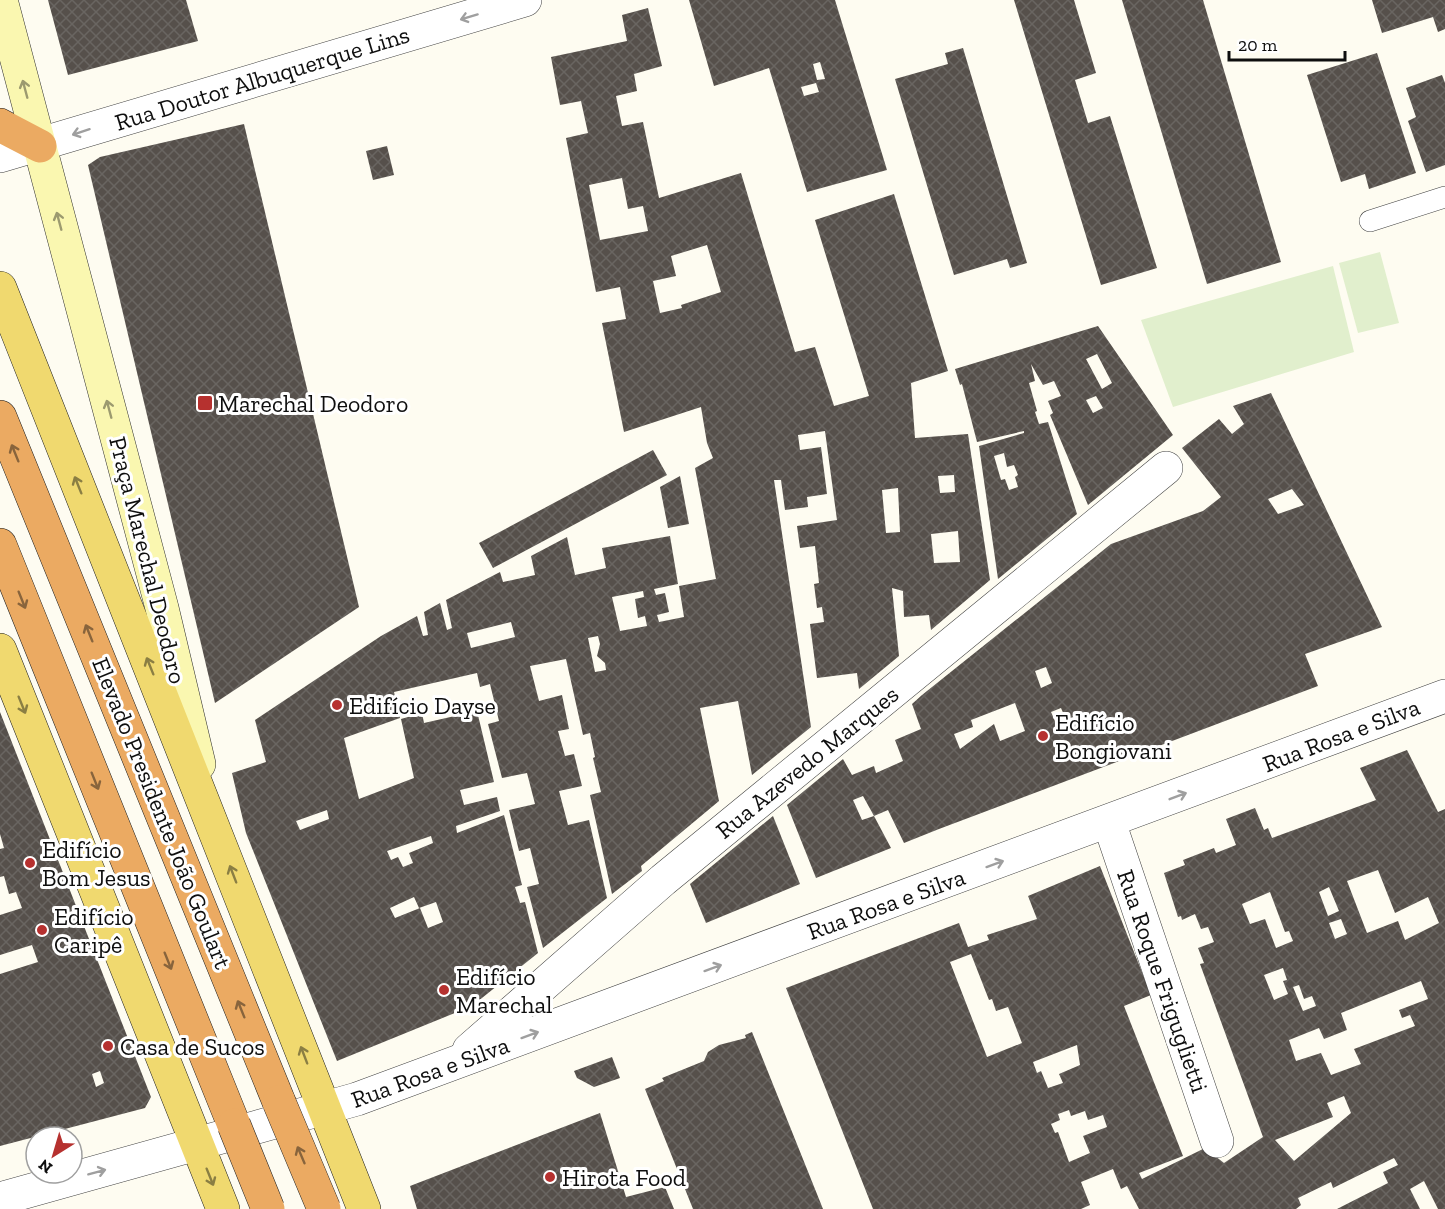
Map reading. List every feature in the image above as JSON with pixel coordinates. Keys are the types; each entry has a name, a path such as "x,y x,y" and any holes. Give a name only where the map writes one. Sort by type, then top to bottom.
{"highway":[{"path":"0,125 40,146"},
{"name":"Elevado Presidente João Goulart","path":"0,417 324,1209"},
{"name":"Elevado Presidente João Goulart","path":"0,545 268,1209"}],"main road":[{"name":"Praça Marechal Deodoro","path":"1,0 162,608 200,771 203,798 364,1209"},
{"path":"0,288 203,798"},
{"path":"0,650 223,1209"}],"street":[{"name":"Rua Doutor Albuquerque Lins","path":"0,156 40,146 525,0"},
{"name":"Rua Azevedo Marques","path":"455,1062 663,880 1166,468"},
{"name":"Rua Rosa e Silva","path":"0,1198 326,1110 1445,696"},
{"name":"Rua Roque Friguglietti","path":"1109,822 1217,1141"}],"lane":[{"path":"1370,221 1445,197"}],"green space":[{"path":"1380,252 1399,323 1358,333 1339,263"},
{"path":"1333,266 1354,352 1173,407 1141,320"}],"building":[{"path":"48,0 186,0 198,41 68,75"},
{"path":"689,0 835,0 887,170 807,192 769,68 714,86","holes":["820,62 825,79 817,80 813,64","816,83 819,92 804,96 801,87"]},
{"path":"1014,0 1074,0 1096,73 1075,80 1088,123 1110,116 1157,268 1101,285"},
{"path":"1122,0 1203,0 1281,262 1207,284"},
{"path":"1372,0 1445,0 1445,29 1438,32 1433,17 1382,33"},
{"path":"648,8 662,66 634,74 637,91 616,96 622,126 643,122 659,198 741,173 795,352 815,347 834,406 869,396 815,220 894,194 948,371 911,383 915,438 968,434 990,580 931,630 929,615 904,617 903,591 892,588 899,656 859,689 857,673 817,678 810,624 824,622 822,607 817,608 814,584 819,583 815,546 800,548 797,526 837,520 825,431 798,435 800,450 821,447 827,494 807,497 808,507 785,510 781,480 774,480 811,727 752,775 738,701 700,708 719,801 641,866 642,871 612,894 590,795 601,792 593,758 595,757 590,733 583,735 566,659 530,666 539,701 562,695 569,729 558,731 565,756 574,754 582,786 559,791 568,825 589,820 607,898 543,948 527,887 539,884 530,848 519,851 509,810 535,804 527,773 502,778 488,724 499,721 490,684 480,687 477,673 394,692 400,718 344,738 359,799 414,778 401,719 422,713 424,723 477,711 494,782 460,790 464,805 497,797 500,811 456,826 457,833 504,815 522,885 515,887 520,903 525,902 538,953 472,1006 337,1061 246,833 232,773 266,762 255,720 381,636 417,616 423,636 428,635 424,612 440,603 447,630 452,628 446,600 500,572 503,582 535,575 531,556 567,537 575,575 606,568 602,548 670,536 678,584 654,589 656,595 665,593 669,612 657,615 659,622 684,617 679,586 716,579 695,468 713,458 707,443 701,407 624,432 602,323 626,319 620,287 596,292 566,138 588,133 581,101 560,105 551,57 627,41 622,15","holes":["622,178 628,209 643,206 648,231 600,240 589,185","707,245 721,292 681,305 682,308 660,313 653,281 676,276 671,256","954,475 955,492 940,493 938,476","898,488 900,532 886,533 882,490","958,531 960,562 934,563 931,534","643,591 644,597 635,599 638,618 645,616 647,626 620,631 612,597","511,622 515,637 471,648 467,633","598,636 600,644 597,656 605,663 606,670 595,672 588,638","327,810 329,819 300,830 296,821","431,836 433,843 409,853 413,863 403,867 398,857 391,860 387,851","414,897 419,908 436,902 443,922 428,928 420,908 395,918 390,908"]},
{"path":"963,48 1027,263 1010,268 1007,259 954,275 895,79 948,64 945,53"},
{"path":"1377,53 1416,173 1369,189 1365,174 1341,182 1307,75"},
{"path":"1442,75 1445,83 1445,165 1426,172 1408,121 1416,117 1406,88"},
{"path":"244,124 359,607 215,703 88,165 100,157"},
{"path":"387,146 394,175 373,180 366,151"},
{"path":"1098,326 1173,435 1088,505 1050,415 1053,413 1048,401 1061,396 1054,381 1043,385 1031,364 1035,381 1029,383 1037,411 1035,412 1039,424 1048,422 1077,514 998,579 979,446 1024,433 1024,431 977,442 962,384 960,385 955,369","holes":["1097,354 1112,383 1102,389 1086,359","1096,396 1103,408 1093,413 1086,400","1004,453 1007,467 1014,465 1018,475 1015,477 1018,487 1009,490 1005,479 1001,480 994,456"]},
{"path":"1271,393 1382,627 1305,654 1318,686 904,843 888,810 874,816 891,848 816,878 787,805 843,759 852,775 874,766 876,773 903,761 895,740 921,729 912,704 922,695 1111,544 1203,511 1221,497 1182,448 1219,419 1232,434 1244,424 1233,406","holes":["1292,489 1304,505 1278,514 1268,499","1046,667 1052,683 1041,688 1035,671","1015,703 1025,731 1000,741 994,724 960,749 954,734 973,727 971,720","1061,708 1068,724 1058,728 1051,712","863,796 874,816 862,820 853,800"]},
{"path":"653,450 667,475 493,568 479,543"},
{"path":"680,476 689,524 668,528 660,487"},
{"path":"0,712 151,1097 145,1108 80,1125 24,1125 24,1140 0,1146 0,974 38,962 32,945 0,955 0,915 22,908 16,892 9,894 4,876 0,877 0,849 4,848 0,834","holes":["100,1071 104,1083 96,1087 92,1074"]},
{"path":"1407,750 1438,812 1445,809 1445,1209 1438,1209 1424,1181 1410,1189 1420,1209 1337,1209 1388,1183 1383,1172 1398,1165 1394,1158 1333,1188 1331,1182 1298,1198 1301,1205 1296,1209 1139,1209 1127,1186 1121,1189 1113,1169 1081,1182 1090,1205 1081,1209 873,1209 786,988 959,923 968,947 989,940 987,935 1037,919 1028,896 1100,866 1151,995 1124,1006 1183,1156 1139,1173 1142,1179 1205,1148 1224,1163 1263,1137 1200,964 1204,963 1198,948 1214,942 1208,927 1201,929 1195,914 1182,920 1181,916 1178,917 1164,873 1185,865 1183,860 1214,848 1216,853 1236,845 1226,819 1255,808 1264,830 1268,828 1272,838 1376,800 1360,768","holes":["1378,870 1395,913 1428,897 1439,923 1405,940 1398,921 1367,933 1347,881","1329,887 1339,911 1328,916 1319,892","1270,892 1285,932 1289,931 1293,941 1276,948 1265,919 1250,924 1242,904","1341,919 1347,934 1335,939 1329,923","971,954 989,1000 992,999 996,1011 1008,1007 1022,1043 987,1057 950,962","1283,968 1287,980 1283,981 1288,994 1274,1000 1264,975","1421,981 1428,999 1399,1010 1402,1018 1410,1015 1415,1026 1354,1049 1361,1064 1331,1075 1321,1053 1296,1061 1289,1040 1319,1028 1324,1039 1347,1030 1341,1013","1299,985 1304,999 1312,996 1316,1006 1303,1011 1293,987","1077,1045 1080,1065 1059,1074 1063,1083 1048,1088 1041,1071 1037,1073 1033,1062","1344,1096 1351,1113 1294,1161 1275,1140 1333,1117 1327,1103","1069,1110 1071,1116 1085,1111 1088,1120 1103,1115 1107,1127 1083,1136 1090,1153 1069,1162 1058,1132 1055,1133 1051,1124 1060,1120 1058,1114"]},
{"path":"773,816 800,884 706,923 690,884"},
{"path":"752,1032 823,1209 693,1209 645,1089 664,1081 662,1078 704,1061 708,1052 719,1045 746,1038 745,1035"},
{"path":"612,1057 620,1078 594,1087 577,1078 574,1071"},
{"path":"600,1113 626,1197 665,1187 674,1209 417,1209 410,1186"}],"place":[{"name":"Marechal Deodoro","path":"205,403"},
{"name":"Edifício Dayse","path":"337,705"},
{"name":"Edifício Bongiovani","path":"1043,736"},
{"name":"Edifício Bom Jesus","path":"30,863"},
{"name":"Edifício Caripê","path":"42,930"},
{"name":"Edifício Marechal","path":"444,990"},
{"name":"Casa de Sucos","path":"108,1046"},
{"name":"Hirota Food","path":"550,1177"}]}
